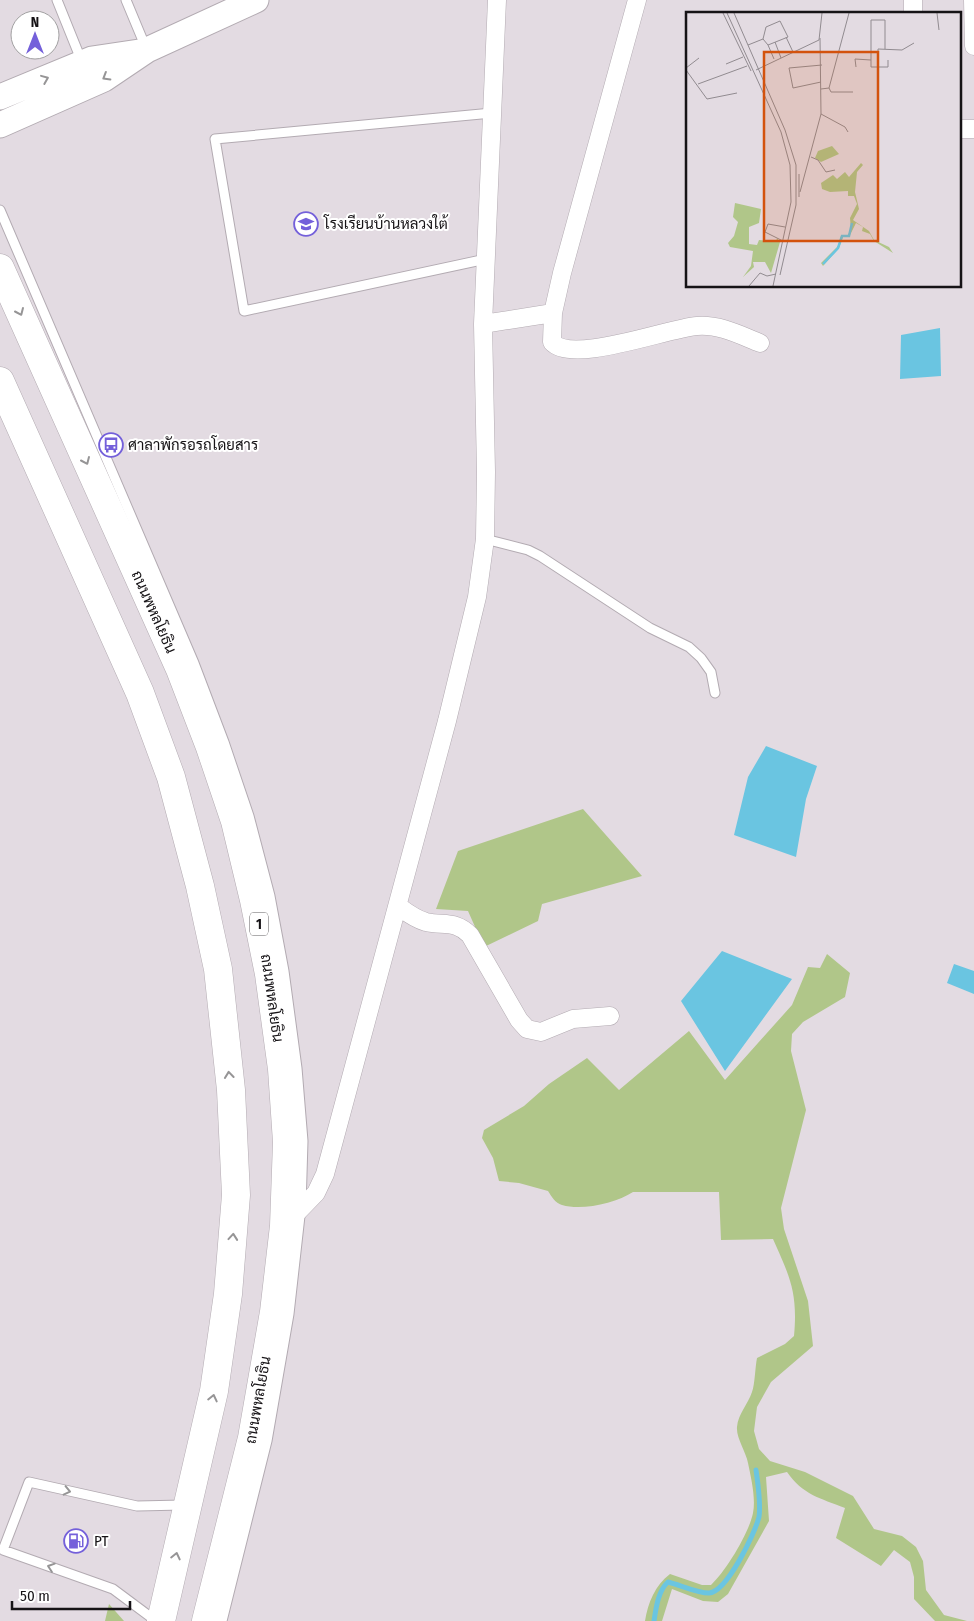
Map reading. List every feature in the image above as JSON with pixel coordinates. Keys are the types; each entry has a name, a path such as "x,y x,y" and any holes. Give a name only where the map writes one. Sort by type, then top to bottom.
{"highway":[{"name":"ถนนพหลโยธิน","path":"0,268 180,669 210,747 235,821 269,974 282,1070 292,1217 252,1438 206,1621"},
{"path":"0,382 144,703 171,777 200,886 218,969 231,1090 236,1195 228,1294 214,1391 161,1621"}],"main road":[{"path":"0,125 104,80 147,50 248,2"},
{"path":"4,94 92,59 147,50"},
{"path":"0,140 24,114"}],"street":[{"path":"292,1217 316,1192 325,1174 398,906 477,597 485,538 486,472 483,324 497,0"},
{"path":"637,0 562,272 553,313 552,342 569,350 607,346 696,326 714,326 760,343"},
{"path":"973,0 974,46"},
{"path":"483,324 553,313"},
{"path":"398,906 425,922 460,926 470,935 519,1020 527,1030 541,1032 572,1019 610,1016"}],"lane":[{"path":"57,0 82,64"},
{"path":"126,0 147,50"},
{"path":"486,260 244,312 215,139 492,113"},
{"path":"0,210 194,663 224,742 250,816 270,896 282,962 296,1058 303,1141 292,1217 289,1314 267,1441 222,1621"},
{"path":"485,538 528,550 540,556 650,628 689,647 701,658 711,672 715,693"},
{"path":"156,1621 112,1589 2,1550 29,1482 137,1506 188,1505"}],"green space":[{"path":"583,809 642,876 542,904 538,921 484,947 468,911 436,909 458,851"},
{"path":"827,954 850,973 845,997 803,1022 792,1034 791,1051 806,1110 781,1208 784,1229 808,1301 813,1346 771,1382 757,1407 754,1431 759,1449 770,1461 805,1472 853,1496 874,1529 902,1536 916,1547 923,1561 926,1590 944,1615 967,1621 935,1621 914,1599 914,1577 910,1562 894,1550 881,1566 836,1538 845,1508 806,1491 787,1472 766,1477 769,1521 728,1594 718,1602 703,1601 672,1589 662,1621 645,1621 653,1595 665,1578 670,1574 702,1585 711,1585 730,1561 747,1531 753,1513 754,1495 748,1463 738,1436 737,1427 739,1418 753,1389 757,1358 785,1344 794,1336 794,1296 788,1275 773,1239 721,1240 719,1192 633,1192 618,1200 599,1205 570,1207 562,1205 548,1191 519,1183 499,1181 493,1158 482,1138 484,1130 524,1106 549,1084 587,1058 619,1090 689,1031 725,1080 792,1005 808,967 820,968"},
{"path":"109,1604 124,1621 105,1621"}],"water":[{"path":"940,328 941,376 900,379 901,335"},
{"path":"766,746 817,766 806,799 796,857 734,835 748,777"},
{"path":"722,951 792,979 725,1071 681,1001"},
{"path":"954,964 974,971 974,994 947,983"}],"waterway":[{"path":"654,1621 660,1595 668,1582 709,1593 716,1590 732,1573 746,1548 759,1517 756,1470"}],"place":[{"name":"โรงเรียนบ้านหลวงใต้","path":"306,224"},
{"name":"ศาลาพักรอรถโดยสาร","path":"111,445"},
{"name":"PT","path":"76,1541"}]}
